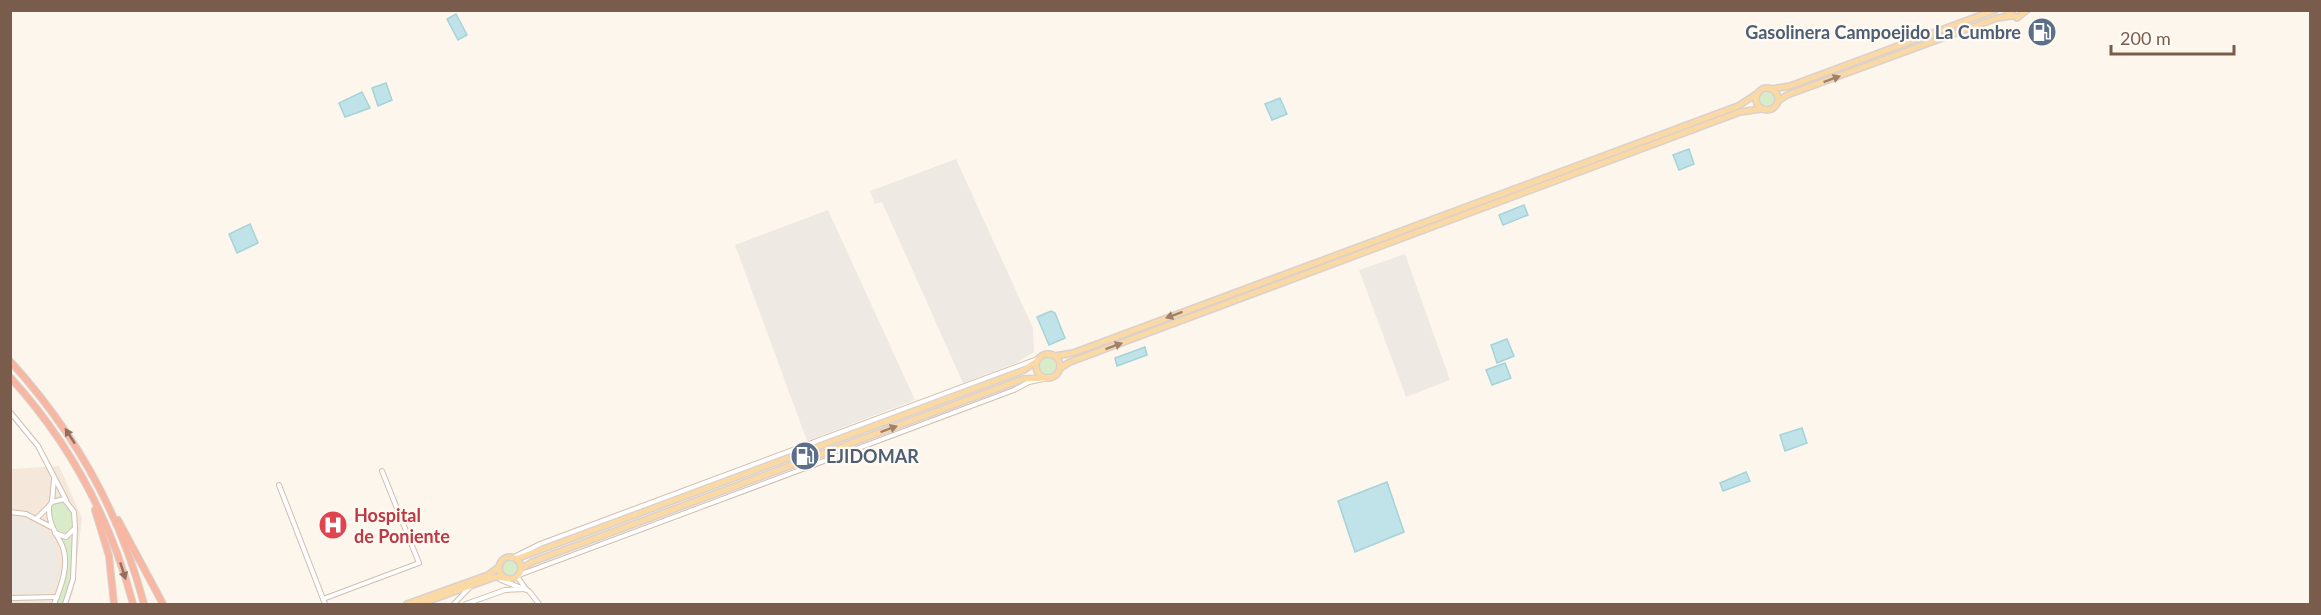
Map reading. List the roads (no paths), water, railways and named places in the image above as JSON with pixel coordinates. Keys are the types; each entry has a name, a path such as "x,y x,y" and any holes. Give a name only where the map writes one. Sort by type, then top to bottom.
{"highway":[{"path":"10,361 55,414 86,463 163,604"},
{"path":"10,377 46,420 77,468 112,541 133,604"},
{"path":"86,463 122,537 144,604"},
{"path":"77,468 105,540 114,604"}],"main road":[{"path":"407,604 488,575 505,559 514,559 1024,370 1048,354 1055,356 1095,345 1727,110 1749,101 1763,88 1790,86 1995,10"},
{"path":"2007,10 2011,16"},
{"path":"420,604 489,580 514,577 532,562 1023,379 1049,378 1060,368 1081,358 1729,116 1761,109 1770,110 1778,101 1996,18 2019,17 2027,10"},
{"path":"1772,89 1777,94 1778,101"},
{"path":"1758,93 1756,103 1761,109"},
{"path":"1055,356 1060,368"},
{"path":"1039,359 1038,371 1049,378"},
{"path":"514,559 514,577"},
{"path":"499,567 514,577"}],"street":[{"path":"11,413 38,446 74,512 73,579 65,604"},
{"path":"322,599 419,563 408,530 405,531 382,471"},
{"path":"37,518 52,502 54,476"},
{"path":"279,485 325,604"},
{"path":"52,502 64,499 67,502"},
{"path":"49,506 51,527"},
{"path":"10,512 37,518 51,527 63,548 65,566 54,604"},
{"path":"55,533 66,537 75,528"},
{"path":"489,580 514,577 534,595 539,604"},
{"path":"514,577 526,588"},
{"path":"454,604 471,586"},
{"path":"466,604 505,590 526,588"},
{"path":"10,598 57,597"}],"water":[{"path":"456,14 467,35 458,40 447,19"},
{"path":"386,83 392,100 378,106 372,88"},
{"path":"362,92 370,108 345,117 339,103"},
{"path":"1280,98 1287,114 1272,120 1265,104"},
{"path":"1689,149 1694,164 1679,170 1673,155"},
{"path":"1524,205 1528,215 1503,225 1499,215"},
{"path":"250,224 258,243 237,253 229,234"},
{"path":"1051,311 1055,313 1065,338 1049,345 1037,317"},
{"path":"1507,339 1514,356 1497,363 1491,345"},
{"path":"1145,347 1147,355 1117,366 1115,358"},
{"path":"1505,363 1511,378 1492,385 1486,370"},
{"path":"1802,428 1807,443 1785,451 1780,435"},
{"path":"1746,472 1750,481 1723,491 1720,483"},
{"path":"1387,482 1404,532 1355,552 1338,501"}],"place":[{"name":"Gasolinera Campoejido La Cumbre","path":"2042,32"},
{"name":"EJIDOMAR","path":"805,456"},
{"name":"Hospital de Poniente","path":"333,525"}]}
